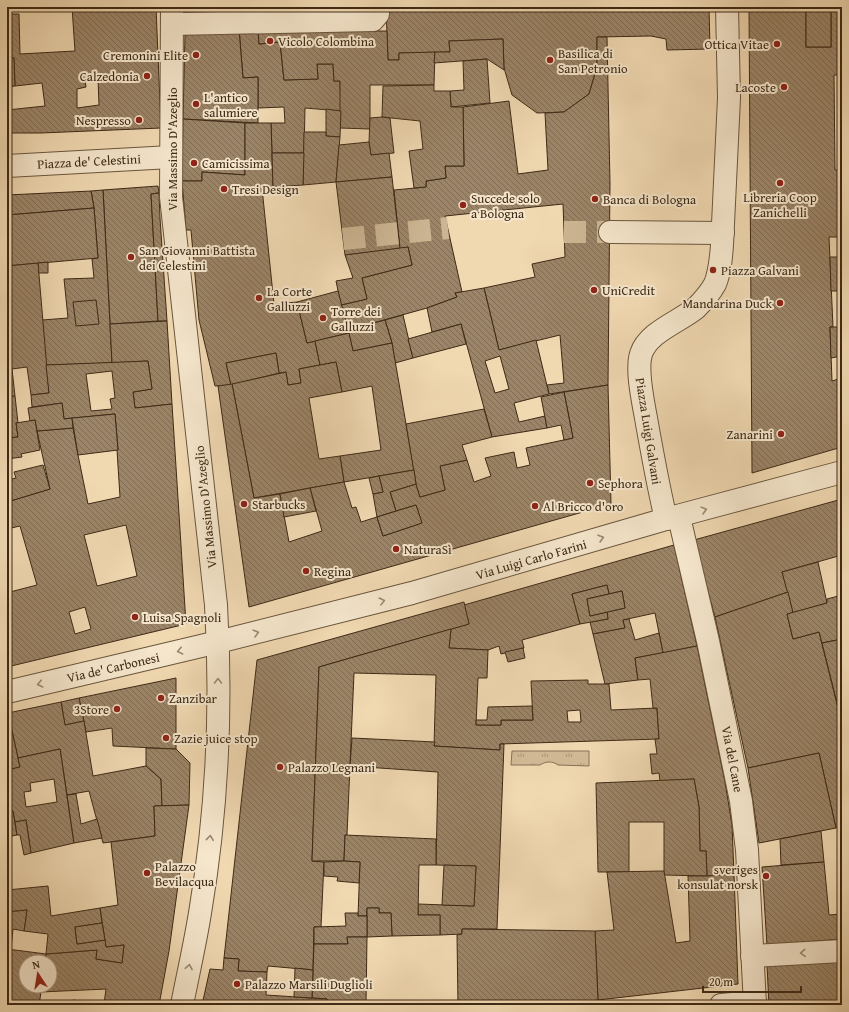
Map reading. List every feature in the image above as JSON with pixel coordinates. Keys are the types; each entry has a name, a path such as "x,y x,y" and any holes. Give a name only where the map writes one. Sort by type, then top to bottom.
{"street":[{"name":"Piazza Luigi Galvani","path":"672,518 656,479 642,395 639,364 641,354 647,341 696,308 708,295 715,283 720,266 723,233 729,87 727,7"},
{"path":"173,16 375,13"},
{"name":"Via Massimo D'Azeglio","path":"173,16 171,197 216,605 218,642 217,766 200,913 182,1005"},
{"name":"Piazza de' Celestini","path":"7,166 171,157"},
{"path":"610,232 723,233"},
{"name":"Via Luigi Carlo Farini","path":"218,642 412,593 672,518 842,472"},
{"name":"Via del Cane","path":"672,518 706,634 741,801 747,850 755,1003"},
{"name":"Via de' Carbonesi","path":"7,692 218,642"},
{"path":"752,956 842,950"},
{"path":"721,1005 755,1003"}],"green space":[{"path":"512,751 589,751 589,766 558,765 549,762 540,765 511,765"}],"building":[{"path":"7,7 9,7 9,14 19,14 20,54 75,51 72,7 156,7 161,128 7,133 7,110 45,106 42,83 15,86 14,58 7,58","holes":["98,79 99,105 77,108 77,89 86,87 85,80"]},
{"path":"193,7 368,7 193,17"},
{"name":"Basilica di San Petronio","path":"386,7 709,7 710,49 667,50 666,39 651,36 597,37 597,67 589,94 564,112 537,113 512,95 504,68 503,39 449,41 450,52 399,53 399,60 388,60"},
{"path":"749,7 806,7 806,47 831,47 831,7 842,7 842,75 834,75 835,170 842,170 842,237 829,237 833,327 830,327 832,381 842,378 842,447 752,473"},
{"path":"806,7 831,7 831,47 806,47"},
{"path":"258,28 259,44 280,42 284,80 318,79 317,64 333,64 334,81 340,81 341,111 305,108 304,153 272,153 271,123 285,123 284,107 258,108 258,77 243,78 239,29"},
{"path":"239,29 243,78 258,77 258,123 183,119 185,35"},
{"path":"258,31 387,31 388,60 399,60 399,53 435,52 434,85 370,85 370,129 340,128 340,81 334,81 333,64 317,64 318,79 284,80 280,42 259,44"},
{"path":"597,37 607,37 610,184 608,385 549,394 547,385 564,383 560,335 499,350 484,288 535,277 532,264 565,257 563,204 445,216 462,292 455,293 457,297 427,308 348,330 341,305 367,299 362,278 412,265 408,247 400,249 394,190 426,187 426,181 446,178 445,166 464,166 463,107 509,101 518,174 548,170 545,113 564,112 589,94 597,67"},
{"path":"503,39 504,70 487,59 434,63 435,52 450,52 449,41"},
{"path":"7,58 14,58 15,86 7,87"},
{"path":"487,59 490,103 451,107 450,91 464,90 463,61"},
{"path":"434,85 434,91 450,91 451,107 463,107 464,166 445,166 446,178 426,181 426,187 414,188 409,151 423,149 420,121 382,117 383,86"},
{"path":"326,109 341,111 340,137 326,136"},
{"path":"370,118 390,118 394,153 371,155 369,142"},
{"path":"183,119 245,123 245,175 202,172 202,181 182,181"},
{"path":"245,123 271,123 273,187 262,188 274,304 297,302 307,343 315,341 320,365 299,369 301,383 288,385 286,372 279,373 276,353 226,363 231,385 215,386 199,320 191,230 186,230 182,181 202,181 202,172 245,175"},
{"path":"304,132 326,132 326,136 340,137 336,182 303,185"},
{"path":"369,142 371,155 389,153 392,177 336,182 339,145"},
{"path":"272,153 304,153 303,185 273,187"},
{"path":"392,177 400,249 345,255 336,182"},
{"name":"San Giovanni Battista dei Celestini","path":"158,186 159,193 151,194 158,321 110,324 103,190"},
{"path":"103,190 112,363 46,365 42,320 68,318 64,279 94,278 92,259 98,258 94,208 91,191"},
{"path":"91,191 94,208 7,215 7,195"},
{"path":"159,193 167,321 158,321 151,194"},
{"path":"94,208 98,258 7,266 7,215"},
{"path":"408,247 412,265 362,278 367,299 341,305 336,281 353,278 345,255"},
{"path":"830,257 842,257 842,291 831,291"},
{"path":"48,262 48,273 38,273 38,263"},
{"path":"38,263 49,393 31,395 27,367 12,369 15,396 7,397 7,266"},
{"path":"484,288 499,350 536,340 549,394 514,403 519,422 545,416 547,428 492,437 461,324 432,332 427,308 457,297 455,293","holes":["500,356 509,389 495,393 485,361"]},
{"name":"Torre dei Galluzzi","path":"338,291 349,333 307,343 297,302"},
{"path":"96,300 99,324 76,326 73,302"},
{"path":"403,315 413,358 395,363 392,343 385,320"},
{"path":"385,320 392,343 353,351 348,330"},
{"path":"167,321 172,404 135,408 133,392 152,389 148,361 112,363 110,324"},
{"path":"461,324 466,344 413,358 408,339"},
{"path":"830,327 842,327 842,356 831,358"},
{"path":"349,333 353,351 392,343 414,470 344,482 340,456 381,450 372,386 342,392 336,362 320,365 315,341"},
{"path":"276,353 279,373 231,385 226,363"},
{"path":"148,361 152,389 133,392 135,408 172,404 186,624 7,667 7,582 10,592 37,585 20,526 7,529 7,502 50,489 37,431 73,428 88,504 120,497 115,414 64,419 62,403 32,407 31,395 49,393 46,365","holes":["112,371 115,398 110,399 112,409 91,411 86,374","126,525 137,576 97,586 84,535","85,607 91,629 75,634 69,612"]},
{"path":"336,362 342,392 309,398 319,459 340,456 344,482 254,498 232,384 286,372 288,385 301,383 299,369"},
{"path":"232,384 254,498 280,494 289,542 322,531 310,488 344,482 352,508 356,507 361,522 377,517 383,536 422,523 416,505 396,511 390,492 416,484 420,497 445,490 440,466 467,460 474,482 491,476 485,458 514,452 517,468 530,465 526,448 573,438 564,392 608,385 611,504 249,607 218,386"},
{"path":"564,392 573,438 564,440 561,425 547,428 541,397"},
{"path":"15,396 18,437 7,438 7,397"},
{"path":"62,403 64,419 72,418 73,428 37,431 35,420 30,421 28,408"},
{"path":"484,409 492,437 462,445 467,460 440,466 445,490 420,497 416,484 406,424"},
{"path":"115,414 118,450 78,455 72,418"},
{"path":"35,420 40,450 21,454 22,457 7,459 7,438 18,437 16,423"},
{"path":"43,465 50,489 7,502 7,480 16,478 14,472"},
{"path":"414,470 416,484 390,492 396,511 377,517 373,494 383,492 379,476"},
{"path":"379,476 383,492 373,494 369,478"},
{"path":"310,488 316,511 284,517 280,494"},
{"path":"842,499 842,555 782,572 788,592 715,617 694,540"},
{"path":"416,505 422,523 383,536 377,517"},
{"path":"674,545 697,646 663,653 655,613 623,620 625,628 593,634 590,622 608,619 607,612 625,608 622,591 609,594 607,585 572,594 580,624 522,640 524,648 501,654 499,646 488,650 449,648 451,629 469,624 464,605"},
{"path":"818,562 827,603 793,613 782,572"},
{"path":"607,585 609,594 587,599 590,616 607,612 608,619 580,624 572,594"},
{"path":"622,591 625,608 590,616 587,599"},
{"path":"788,592 793,613 787,614 793,639 819,632 842,724 842,826 836,828 819,753 748,768 715,617"},
{"path":"842,595 842,639 822,643 819,632 793,639 787,614 827,603 827,599"},
{"name":"Palazzo Legnani","path":"464,602 469,624 319,667 312,861 324,862 321,927 314,927 313,970 268,966 267,972 238,971 239,959 224,958 257,660"},
{"path":"629,619 635,640 659,633 663,653 635,658 638,680 605,684 593,634 625,628 623,620"},
{"path":"451,629 449,648 488,650 487,678 478,678 476,725 501,725 501,720 533,720 531,681 588,680 588,684 609,684 611,710 657,708 659,739 500,744 500,750 434,746 436,675 354,673 347,835 345,835 344,861 312,861 319,667","holes":["580,710 581,722 568,722 567,711"]},
{"path":"842,639 842,698 836,699 822,643"},
{"path":"697,646 725,782 732,825 734,874 707,876 706,851 700,851 699,807 694,779 660,781 659,773 652,774 650,754 657,754 655,739 659,739 657,708 653,708 650,679 638,680 635,658"},
{"path":"523,648 525,658 508,662 505,652"},
{"path":"176,678 176,749 113,746 112,728 86,732 79,698"},
{"path":"79,698 84,721 65,725 61,702"},
{"path":"842,698 842,724 836,699"},
{"path":"61,702 65,725 84,721 93,776 146,766 161,779 162,806 154,806 155,836 103,843 89,791 67,795 60,749 18,758 8,713"},
{"path":"532,706 533,720 501,720 501,725 476,725 476,720 487,720 488,707"},
{"path":"8,713 20,767 7,770 7,714"},
{"path":"352,738 435,742 434,746 500,750 500,744 504,744 497,929 462,929 462,934 440,935 440,915 418,915 418,904 474,906 476,866 436,865 438,772 350,766"},
{"path":"146,748 176,749 190,763 189,805 162,806 161,779 146,766"},
{"path":"60,749 74,843 31,853 26,820 15,822 13,811 7,812 7,770 20,767 18,758","holes":["54,779 57,802 26,807 24,792 31,791 30,783"]},
{"path":"819,753 836,828 759,843 748,768"},
{"path":"694,779 699,807 700,851 706,851 707,876 664,875 664,822 629,822 629,872 598,872 596,783"},
{"path":"76,794 81,824 97,819 102,838 74,843 67,795"},
{"name":"Palazzo Bevilacqua","path":"189,805 169,951 159,1005 72,1005 73,1000 104,1004 106,989 58,991 58,954 46,954 97,950 96,959 122,963 124,945 106,947 100,908 118,905 111,842 155,836 154,806"},
{"path":"13,811 17,835 7,837 7,812"},
{"path":"26,820 31,853 24,855 20,835 17,835 15,822"},
{"path":"821,831 824,862 781,865 780,839"},
{"path":"345,835 436,839 436,865 419,865 418,915 440,915 440,935 392,936 391,913 379,913 379,908 367,908 367,916 358,916 360,862 344,861"},
{"path":"324,862 360,862 359,883 337,881 338,877 324,876"},
{"path":"824,862 829,915 842,914 842,939 767,945 762,867"},
{"path":"444,865 476,866 474,906 442,905"},
{"path":"664,871 676,943 690,941 688,876 734,874 738,984 598,1000 595,931 614,930 607,872"},
{"path":"48,886 51,916 100,908 102,923 75,927 77,944 105,940 106,947 124,945 122,963 96,959 97,950 46,954 48,934 24,931 27,910 7,912 7,890"},
{"path":"367,908 379,908 379,913 391,913 392,936 367,937"},
{"path":"27,910 24,931 13,929 11,949 7,949 7,912"},
{"path":"345,913 358,913 358,916 367,916 367,937 347,937 348,944 314,944 314,927 346,926"},
{"path":"102,923 105,940 77,944 75,927"},
{"path":"462,929 595,931 598,1000 552,1005 458,1005 457,935 462,934"},
{"path":"347,937 367,937 366,1005 327,1005 327,999 312,998 314,944 348,944"},
{"path":"7,949 46,954 18,954 18,994 41,994 39,1005 7,1005"},
{"name":"Palazzo Marsili Duglioli","path":"224,958 239,959 238,971 267,972 266,995 327,999 327,1005 202,1005 210,969 223,970"},
{"path":"842,961 842,1005 769,1005 767,965"},
{"path":"295,968 313,970 312,998 294,997"}],"tunnel":[{"path":"343,239 448,228"},
{"path":"564,232 610,232"}],"place":[{"name":"Vicolo Colombina","path":"270,41"},
{"name":"Ottica Vitae","path":"777,44"},
{"name":"Cremonini Elite","path":"196,55"},
{"name":"Basilica di San Petronio","path":"550,60"},
{"name":"Calzedonia","path":"147,76"},
{"name":"Lacoste","path":"784,87"},
{"name":"L'antico salumiere","path":"196,104"},
{"name":"Nespresso","path":"139,120"},
{"name":"Camicissima","path":"194,163"},
{"name":"Libreria Coop Zanichelli","path":"780,183"},
{"name":"Tresi Design","path":"224,189"},
{"name":"Banca di Bologna","path":"595,199"},
{"name":"Succede solo a Bologna","path":"463,205"},
{"name":"San Giovanni Battista dei Celestini","path":"131,257"},
{"name":"Piazza Galvani","path":"713,270"},
{"name":"UniCredit","path":"594,290"},
{"name":"La Corte Galluzzi","path":"259,298"},
{"name":"Mandarina Duck","path":"780,303"},
{"name":"Torre dei Galluzzi","path":"323,318"},
{"name":"Zanarini","path":"781,434"},
{"name":"Sephora","path":"590,483"},
{"name":"Starbucks","path":"244,504"},
{"name":"Al Bricco d'oro","path":"535,506"},
{"name":"NaturaSì","path":"396,549"},
{"name":"Regina","path":"306,571"},
{"name":"Luisa Spagnoli","path":"135,617"},
{"name":"Zanzibar","path":"161,698"},
{"name":"3Store","path":"117,709"},
{"name":"Zazie juice stop","path":"166,738"},
{"name":"Palazzo Legnani","path":"280,767"},
{"name":"Palazzo Bevilacqua","path":"147,873"},
{"name":"sveriges konsulat norsk","path":"766,876"},
{"name":"Palazzo Marsili Duglioli","path":"237,984"}]}
